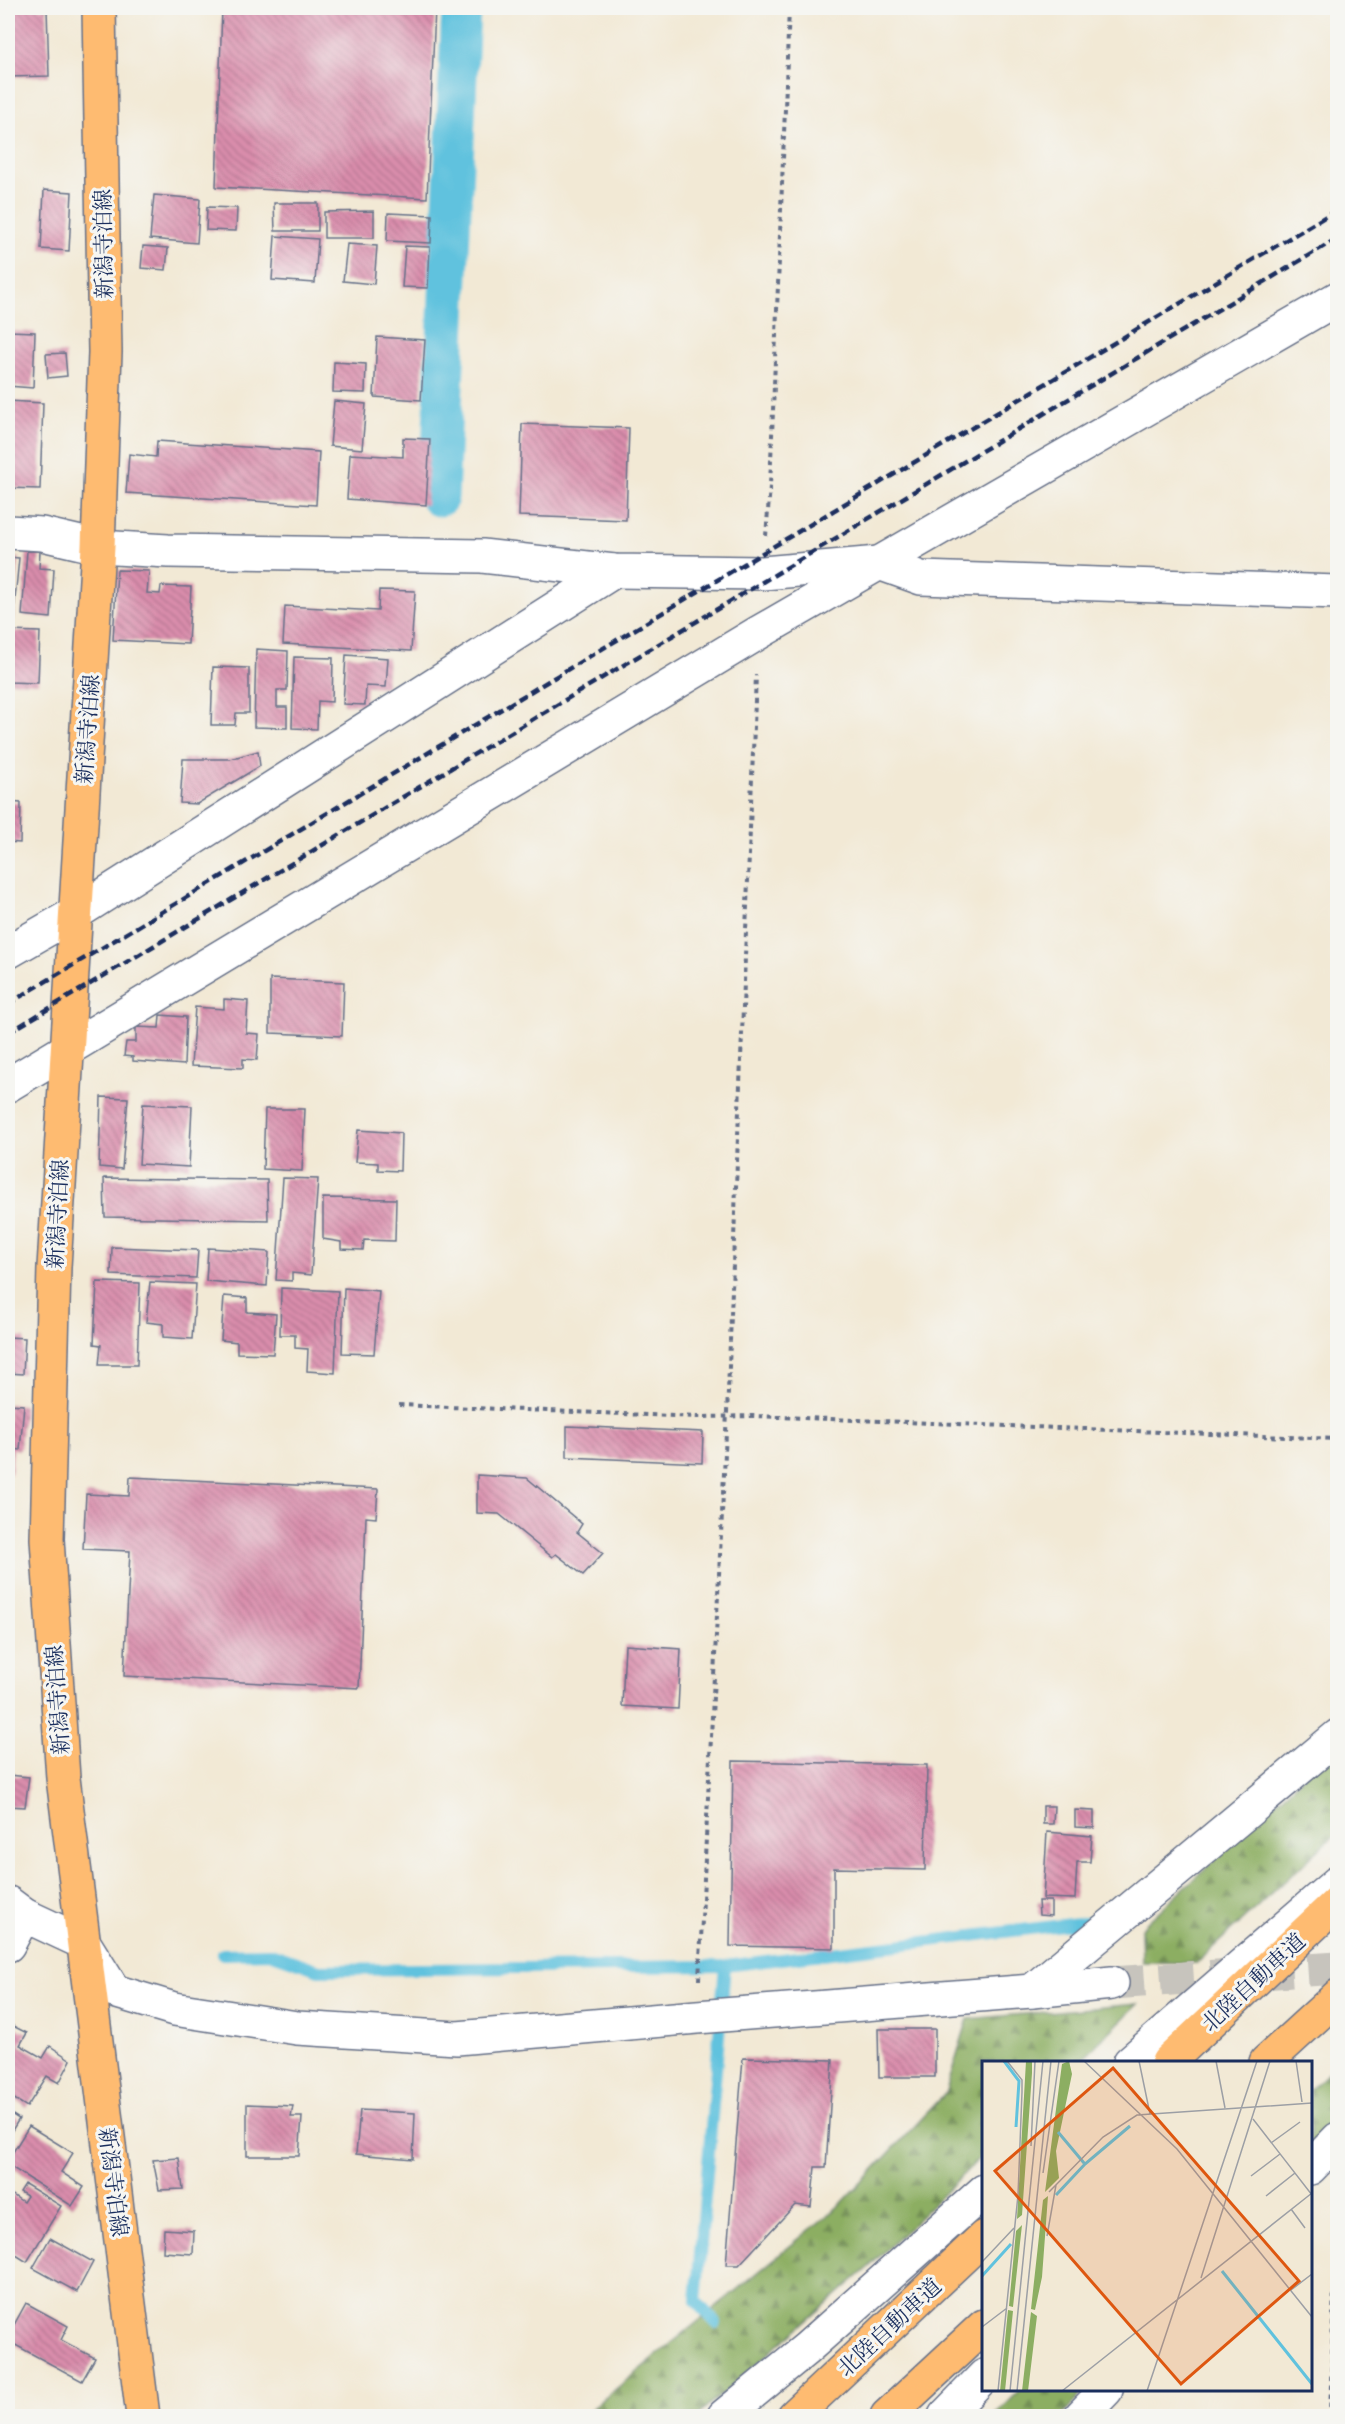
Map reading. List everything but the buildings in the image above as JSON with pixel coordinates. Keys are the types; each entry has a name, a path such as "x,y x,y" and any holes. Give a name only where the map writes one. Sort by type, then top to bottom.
{"main road":[{"name":"新潟寺泊線","path":"99,8 105,352 98,547 54,1267 47,1539 63,1778 143,2416"},
{"name":"北陸自動車道","path":"1169,2061 1338,1902"},
{"path":"1267,2061 1337,1996"},
{"name":"北陸自動車道","path":"794,2416 982,2239"},
{"path":"887,2416 982,2328"}],"street":[{"path":"8,1085 758,633 1338,298"},
{"path":"8,532 42,534 98,547 168,551 482,556 614,571 763,573 879,563 921,578 1338,592"},
{"path":"8,952 76,912 614,571"},
{"path":"1032,1991 1338,1736"},
{"path":"1131,2061 1338,1882"},
{"path":"8,1945 16,1909 84,1943 114,1990 174,2009 297,2028 457,2038 1112,1983"},
{"path":"1277,2061 1337,1996"},
{"path":"1312,2167 1338,2139"},
{"path":"724,2416 806,2349 982,2193"},
{"path":"945,2416 982,2378"},
{"path":"1081,2416 1105,2391"}],"path":[{"path":"763,573 770,486 789,8"},
{"path":"697,2017 727,1416 758,633"},
{"path":"399,1405 1338,1439"},
{"path":"1330,2416 1337,2184"}],"green space":[{"path":"1337,1745 1337,1833 1196,1963 1142,1962 1141,1928"},
{"path":"1138,2004 1080,2061 982,2061 982,2156 870,2266 698,2415 583,2416 840,2205 945,2094 968,2019"},
{"path":"1337,2063 1337,2124 1312,2150 1312,2088"},
{"path":"1019,2391 1085,2391 1061,2416 995,2416"}],"waterway":[{"path":"439,497 461,8"},
{"path":"223,1954 270,1953 319,1970 725,1966 1087,1922"},
{"path":"716,2323 696,2301 725,1966"}],"tunnel":[{"path":"1112,1983 1338,1968"}],"railway":[{"path":"8,1004 1338,209"},
{"path":"8,1033 1338,238"}]}
